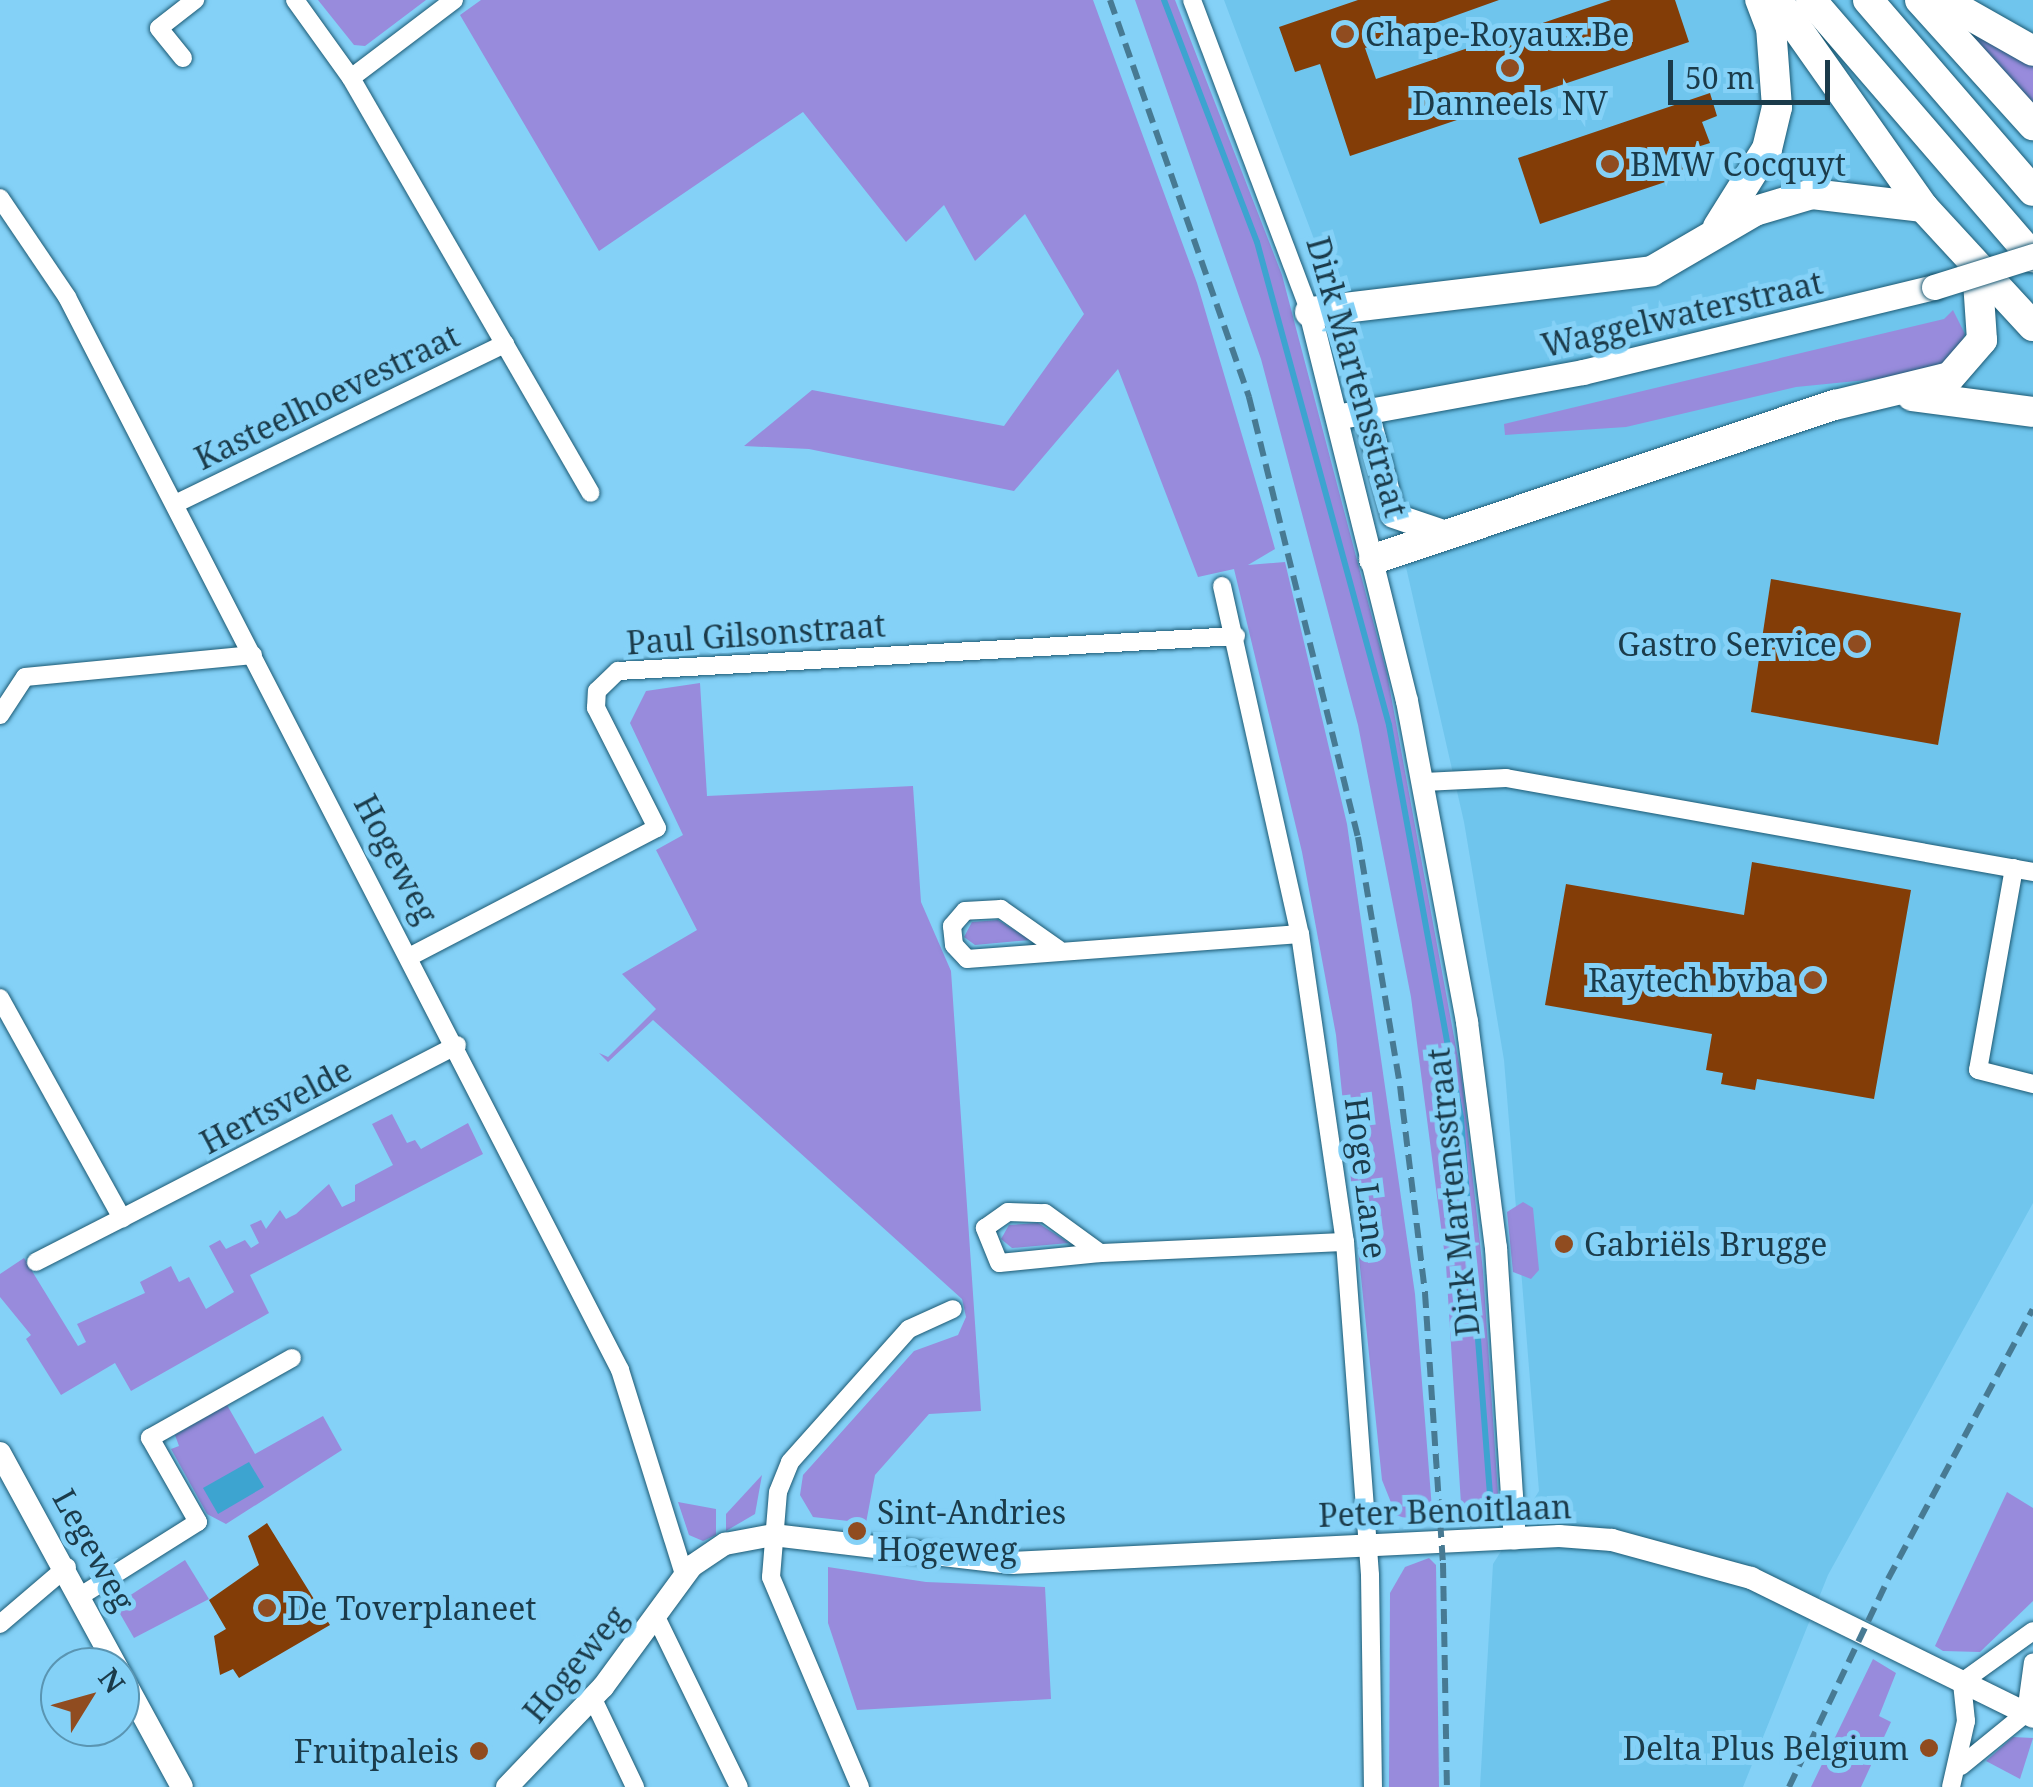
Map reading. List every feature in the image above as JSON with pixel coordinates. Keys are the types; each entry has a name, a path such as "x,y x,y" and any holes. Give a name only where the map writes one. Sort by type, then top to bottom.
{"highway":[{"path":"1703,244 1748,186 1774,121 1777,69 1760,0"},
{"path":"1778,0 1924,207 2033,326"},
{"path":"1812,0 2033,257"},
{"path":"1868,0 2033,191"},
{"path":"1920,0 2033,125"},
{"path":"1942,0 2033,51"},
{"path":"1310,312 1426,292 1622,278 1703,244 1756,211 1812,194 1924,207"},
{"path":"1374,559 1889,394 1936,383 1969,362 1985,309 1978,266"},
{"path":"1889,394 2033,412"}],"main road":[{"name":"Waggelwaterstraat","path":"1353,414 1582,372 1934,287 2033,257"},
{"path":"1353,414 1393,516 1446,534"}],"street":[{"path":"183,58 160,28 195,0"},
{"name":"Kasteelhoevestraat","path":"294,0 351,78 591,493"},
{"path":"351,78 454,0"},
{"name":"Dirk Martensstraat","path":"1192,0 1310,312 1353,414 1374,559 1424,782 1480,1103 1515,1538"},
{"name":"Hogeweg","path":"0,198 68,297 457,1045 631,1394 684,1574"},
{"name":"Kasteelhoevestraat","path":"174,504 505,344"},
{"name":"Hoge Lane","path":"1222,586 1300,934 1346,1242 1368,1546 1373,1787"},
{"name":"Paul Gilsonstraat","path":"410,956 657,828 596,708 597,691 618,671 1236,636"},
{"path":"0,714 25,677 254,654"},
{"path":"1424,782 1506,778 2024,870 1978,1070 2033,1084"},
{"path":"1058,949 1002,910 965,912 952,926 954,945 967,959 1058,949 1300,934"},
{"path":"0,998 122,1218"},
{"name":"Hertsvelde","path":"36,1262 457,1045"},
{"path":"1100,1253 1044,1213 1008,1212 986,1228 999,1263 1100,1253 1346,1242"},
{"path":"860,1787 771,1577 773,1535 790,1462 909,1329 953,1309"},
{"path":"82,1596 198,1522 150,1438 292,1358"},
{"name":"Legeweg","path":"0,1453 67,1566 182,1787"},
{"name":"Hogeweg","path":"520,1782 593,1699 684,1574 725,1544 773,1535 823,1541"},
{"name":"Peter Benoitlaan","path":"823,1541 1011,1563 1515,1538 1612,1540 1698,1558 2029,1715"},
{"path":"0,1624 67,1566"},
{"path":"656,1617 739,1787"},
{"path":"1951,1787 1961,1766 1962,1682 2033,1632"},
{"path":"1961,1766 2029,1715 2033,1662"},
{"path":"593,1699 636,1787"}],"shaded area":[{"path":"318,0 426,0 365,46 354,45"},
{"path":"481,0 1093,0 1197,283 1275,549 1248,565 1285,562 1347,824 1415,1294 1432,1509 1425,1525 1396,1515 1382,1480 1336,1035 1302,852 1234,569 1198,577 1118,369 1014,491 809,449 744,446 812,390 1004,426 1084,314 1025,214 975,261 944,205 906,242 803,112 599,251 460,15"},
{"path":"1135,0 1175,0 1282,275 1387,674 1462,1080 1483,1271 1498,1494 1462,1520 1446,1265 1411,997 1358,725 1261,359"},
{"path":"1224,0 2033,0 2033,1203 1828,1575 1743,1787 1480,1787 1493,1564 1539,1491 1504,1060 1464,822 1358,356"},
{"path":"1974,34 2033,60 2033,111 1970,38"},
{"path":"1953,310 1965,334 1957,354 1937,373 1796,387 1626,427 1505,435 1504,424 1944,319"},
{"path":"700,683 707,796 913,786 921,902 951,971 981,1411 929,1414 875,1475 866,1523 813,1517 800,1495 803,1475 914,1351 958,1335 966,1317 962,1299 653,1020 608,1062 599,1053 608,1057 656,1009 622,974 697,930 656,850 683,835 630,723 646,691"},
{"path":"998,920 1030,940 975,945 964,937 972,922"},
{"path":"392,1114 407,1143 415,1140 421,1149 468,1123 483,1154 250,1275 269,1313 131,1391 115,1363 61,1395 26,1339 31,1335 0,1297 0,1274 24,1258 78,1346 86,1342 77,1324 145,1293 140,1282 171,1266 179,1282 189,1277 206,1309 234,1292 209,1246 220,1240 226,1249 245,1240 251,1248 259,1243 250,1225 261,1220 266,1229 280,1210 286,1219 296,1214 329,1184 342,1207 355,1201 355,1185 393,1165 372,1124"},
{"path":"1523,1202 1533,1208 1539,1270 1531,1279 1513,1272 1507,1212"},
{"path":"1038,1223 1069,1243 1012,1248 1001,1239 1009,1225"},
{"path":"227,1405 255,1454 323,1416 342,1450 226,1524 207,1514 171,1449 179,1446 175,1435"},
{"path":"249,1462 264,1487 218,1514 203,1488"},
{"path":"762,1475 755,1514 726,1531 726,1514"},
{"path":"2007,1492 2033,1508 2033,1601 1980,1652 1943,1651 1935,1646"},
{"path":"678,1502 716,1509 716,1535 703,1541 689,1535"},
{"path":"1429,1558 1436,1565 1439,1787 1389,1787 1390,1593 1405,1567"},
{"path":"185,1560 209,1599 134,1638 115,1605"},
{"path":"828,1567 926,1582 1045,1587 1051,1699 857,1710 828,1623"},
{"path":"1873,1659 1896,1673 1879,1716 1891,1722 1861,1787 1811,1787"},
{"path":"2013,1737 2033,1738 2020,1779 1986,1761"}],"building":[{"name":"Danneels NV","path":"1358,0 1499,0 1365,48 1376,79 1611,0 1675,0 1689,42 1350,156 1320,64 1295,72 1279,27"},
{"name":"BMW Cocquyt","path":"1710,93 1717,116 1702,122 1710,143 1694,148 1701,170 1540,224 1518,158"},
{"name":"Gastro Service","path":"1771,579 1961,613 1938,745 1751,712"},
{"name":"Raytech bvba","path":"1752,862 1911,890 1874,1099 1757,1079 1755,1090 1721,1084 1723,1073 1706,1070 1712,1034 1545,1005 1566,884 1744,915"},
{"name":"De Toverplaneet","path":"267,1523 330,1625 239,1678 233,1669 220,1675 214,1636 226,1629 209,1600 259,1565 248,1536"}],"waterway":[{"path":"1164,0 1257,242 1389,725 1461,1118 1490,1498"}],"railway":[{"path":"1110,0 1249,397 1358,837 1400,1086 1425,1293 1443,1563 1447,1787"},
{"path":"1789,1787 1888,1579 2033,1309"}],"place":[{"name":"Chape-Royaux.Be","path":"1345,34"},
{"name":"Danneels NV","path":"1510,68"},
{"name":"BMW Cocquyt","path":"1610,164"},
{"name":"Gastro Service","path":"1857,644"},
{"name":"Raytech bvba","path":"1813,980"},
{"name":"Gabriëls Brugge","path":"1564,1244"},
{"name":"Sint-Andries Hogeweg","path":"857,1531"},
{"name":"De Toverplaneet","path":"267,1608"},
{"name":"Delta Plus Belgium","path":"1929,1748"},
{"name":"Fruitpaleis","path":"479,1751"}]}
